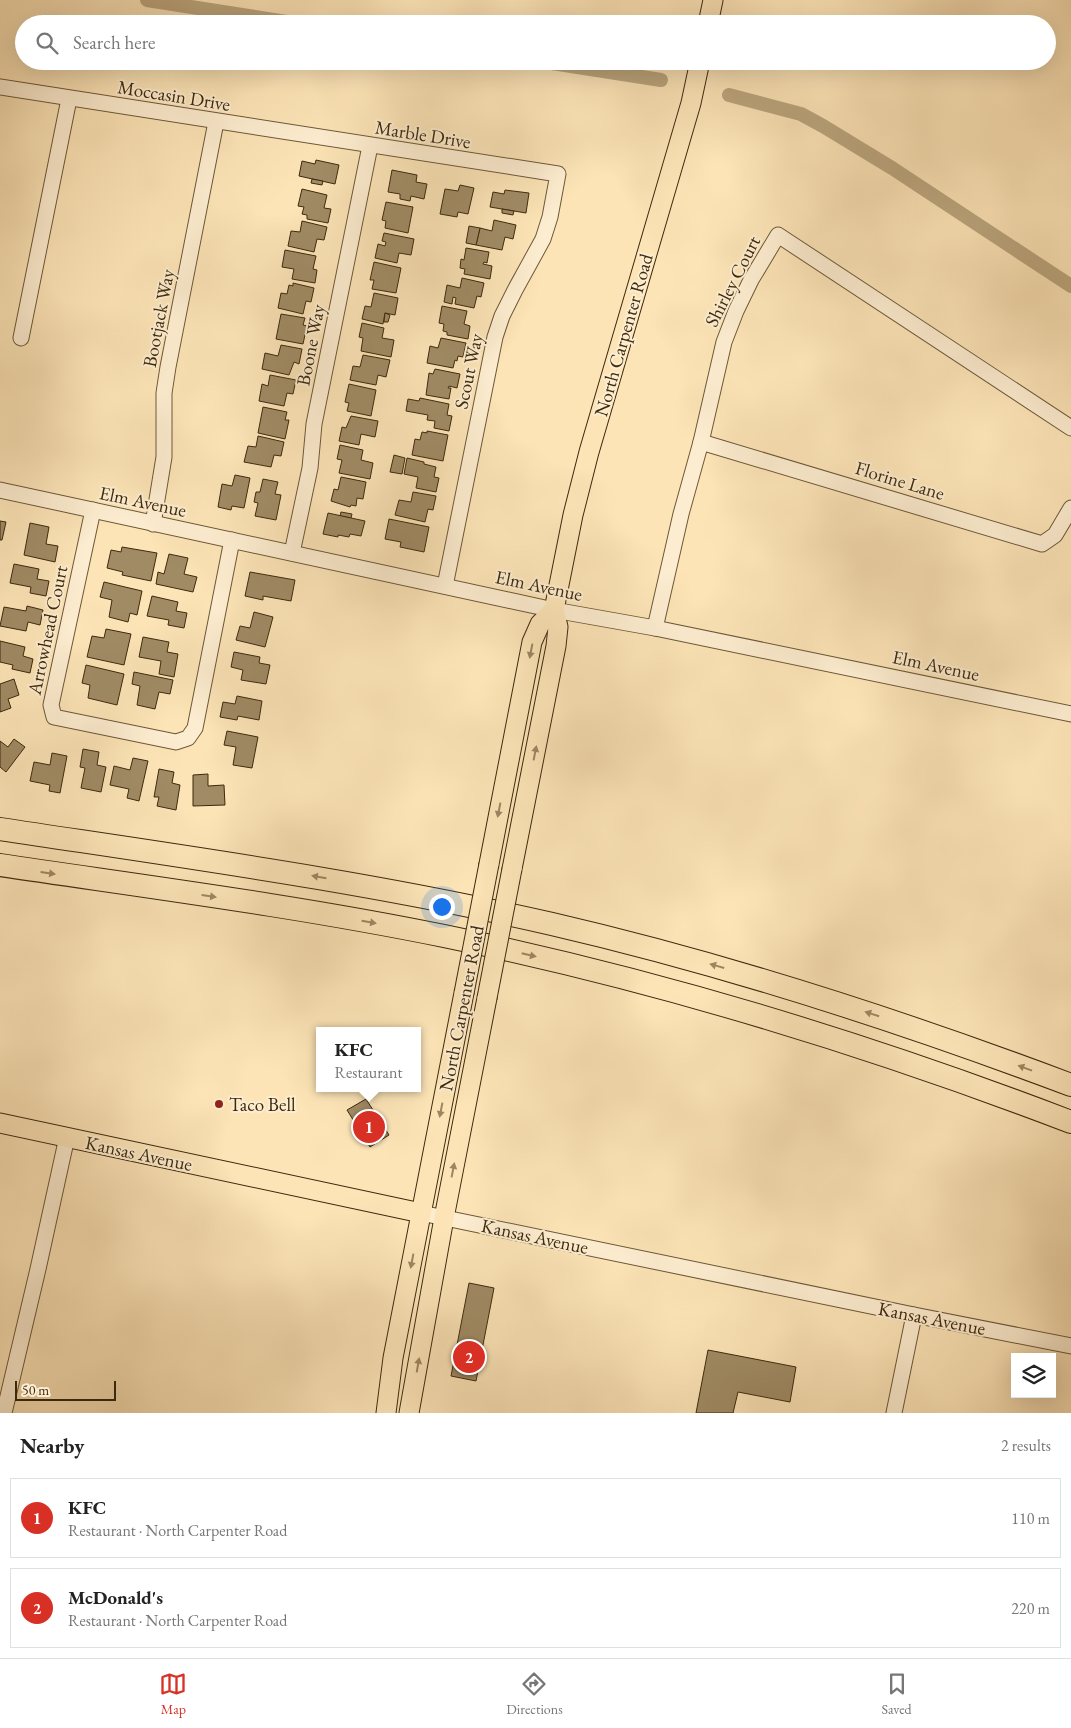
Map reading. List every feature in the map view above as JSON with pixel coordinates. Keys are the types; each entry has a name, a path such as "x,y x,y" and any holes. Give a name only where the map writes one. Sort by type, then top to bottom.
{"highway":[{"path":"0,829 304,874 411,894 552,924 701,962 799,990 920,1030 1071,1085"},
{"path":"0,865 346,918 544,958 651,985 806,1029 942,1075 1071,1122"}],"main road":[{"path":"710,15 713,0"},
{"name":"North Carpenter Road","path":"409,1413 444,1218 556,646 558,627 554,610 573,515 589,452 691,103 698,70"},
{"name":"North Carpenter Road","path":"386,1413 393,1358 532,642 540,624 554,610"},
{"name":"Kansas Avenue","path":"0,1123 421,1213"}],"street":[{"name":"Moccasin Drive","path":"0,87 282,132"},
{"path":"21,338 69,99"},
{"name":"Bootjack Way","path":"153,524 164,457 164,393 168,367 216,122"},
{"name":"Marble Drive","path":"282,132 558,174"},
{"name":"Boone Way","path":"292,553 310,468 314,424 370,146"},
{"name":"Scout Way","path":"445,586 495,337 514,290 542,239 550,217 558,174"},
{"name":"Shirley Court","path":"655,628 724,342 751,280 778,235 1071,428"},
{"name":"Florine Lane","path":"701,442 1042,544 1055,535 1071,508"},
{"name":"Elm Avenue","path":"0,490 554,610 655,628 1071,714"},
{"name":"Arrowhead Court","path":"93,510 51,705 54,717 176,742 188,738 194,728 232,540"},
{"path":"4,1413 67,1137"},
{"name":"Kansas Avenue","path":"421,1213 1071,1346"},
{"path":"894,1413 914,1315"}],"building":[{"path":"316,160 339,165 335,184 299,176 302,161 315,164"},
{"path":"392,170 417,175 416,182 427,184 424,199 411,196 410,201 400,199 400,194 388,192"},
{"path":"312,179 323,181 322,185 311,183"},
{"path":"460,185 474,188 468,214 458,212 457,217 440,214 445,189 458,191"},
{"path":"302,189 327,195 324,208 331,209 328,223 307,219 307,215 302,214 304,207 298,206"},
{"path":"505,190 529,193 526,213 490,207 493,192 504,194"},
{"path":"386,202 413,207 408,233 385,228 386,221 382,220"},
{"path":"502,209 514,211 513,215 502,213"},
{"path":"494,220 516,225 513,239 505,237 502,250 476,245 480,228 492,231"},
{"path":"302,221 327,227 324,240 317,239 314,252 288,246 291,231 300,232"},
{"path":"469,226 480,228 476,245 466,243"},
{"path":"384,233 414,239 411,255 399,253 397,263 375,258 378,244 385,246 386,242 382,241"},
{"path":"466,248 489,252 487,263 484,262 483,264 492,266 490,279 464,274 465,269 460,268 461,259 464,260"},
{"path":"285,250 316,256 313,269 317,270 315,283 292,279 294,269 282,267"},
{"path":"374,262 401,268 396,293 372,289 374,280 370,280"},
{"path":"462,278 484,283 481,297 477,296 474,308 455,304 456,298 453,297 452,304 444,302 447,285 460,288"},
{"path":"293,283 314,288 311,302 306,301 303,314 278,308 281,293 287,294 289,285 293,286"},
{"path":"374,293 398,298 395,315 385,313 383,324 362,319 365,306 371,307"},
{"path":"442,306 467,311 464,324 470,326 468,339 447,335 447,332 443,331 444,324 439,323"},
{"path":"385,313 390,315 388,322 384,322"},
{"path":"281,314 305,318 303,325 307,326 303,344 276,339"},
{"path":"362,323 384,328 382,338 394,340 391,357 361,351 363,338 359,337"},
{"path":"441,338 466,343 463,357 458,356 453,368 427,363 430,346 438,348"},
{"path":"281,345 302,349 299,364 294,362 289,375 262,369 265,353 278,356"},
{"path":"363,355 390,360 386,377 378,375 376,385 350,380 353,366 360,367"},
{"path":"435,369 460,374 457,388 449,386 448,388 451,388 449,399 426,395 429,373 433,374"},
{"path":"270,375 296,380 293,394 287,393 284,406 259,401 262,384 268,386"},
{"path":"349,384 376,390 371,416 347,411 349,403 345,402"},
{"path":"420,398 449,404 447,415 452,416 449,431 434,428 435,421 427,420 428,415 406,411 408,399 419,401"},
{"path":"263,407 287,412 285,420 289,420 285,439 258,433"},
{"path":"351,416 378,421 375,437 361,434 359,445 339,441 342,427 346,428"},
{"path":"427,431 448,435 443,461 412,455 415,439 420,440 422,432 427,433"},
{"path":"258,436 284,442 281,456 274,455 271,467 244,462 248,446 256,447"},
{"path":"340,445 363,450 361,460 373,463 370,479 339,473 342,460 337,459"},
{"path":"394,455 405,458 402,474 390,472"},
{"path":"407,458 436,467 434,477 439,478 436,492 416,488 418,477 404,474"},
{"path":"235,475 250,478 244,508 232,506 231,510 218,507 222,484 232,486"},
{"path":"341,477 366,482 363,499 357,498 356,506 351,505 350,507 331,501 334,489 338,490"},
{"path":"263,479 278,482 275,494 281,495 276,520 255,516 258,503 254,502 256,492 260,492"},
{"path":"413,492 436,496 433,510 428,509 425,522 395,515 399,500 411,502"},
{"path":"341,512 352,514 351,518 340,516"},
{"path":"328,513 365,521 361,536 350,534 349,537 338,535 338,537 323,534"},
{"path":"389,519 429,527 424,552 400,547 401,542 385,539"},
{"path":"0,521 6,522 2,540 0,540"},
{"path":"30,523 49,527 46,544 58,546 55,562 24,555"},
{"path":"122,547 157,553 151,581 122,575 123,572 107,568 111,550 121,552"},
{"path":"169,554 188,558 184,574 197,577 193,592 156,584 158,572 164,574"},
{"path":"14,564 39,569 37,579 49,581 46,596 30,593 31,587 10,583"},
{"path":"250,572 295,580 291,601 263,596 263,600 245,596"},
{"path":"104,582 142,591 137,615 130,613 128,622 109,617 112,600 100,597"},
{"path":"152,596 178,602 176,611 187,613 184,628 168,625 169,620 147,616"},
{"path":"27,606 43,610 40,625 28,622 26,631 0,626 4,607 26,611"},
{"path":"254,612 273,617 265,647 236,640 240,626 250,628"},
{"path":"106,629 131,634 124,665 87,657 92,636 104,638"},
{"path":"143,637 169,642 167,652 178,654 174,677 159,674 161,661 139,657"},
{"path":"0,641 25,647 23,656 33,659 30,673 12,669 13,665 0,662"},
{"path":"234,652 260,657 259,663 270,665 266,684 241,680 243,670 231,667"},
{"path":"86,665 124,674 117,705 88,698 90,685 82,683"},
{"path":"134,672 173,680 170,694 159,692 155,709 137,705 140,686 132,684"},
{"path":"14,679 19,695 8,699 11,708 0,712 0,684"},
{"path":"237,696 262,701 259,720 238,716 237,720 220,717 223,702 235,704"},
{"path":"227,731 258,737 252,768 233,765 236,747 224,745"},
{"path":"14,739 25,747 6,772 0,767 0,741 8,747"},
{"path":"83,749 99,752 97,765 106,767 101,792 81,788 85,768 80,767"},
{"path":"52,753 67,756 60,793 49,791 50,785 30,781 34,762 50,765"},
{"path":"133,758 148,761 139,801 127,798 129,789 110,785 114,766 130,770"},
{"path":"159,769 174,772 172,783 180,785 176,810 157,806 159,797 154,797"},
{"path":"208,774 208,786 224,785 225,805 193,806 193,775"},
{"path":"366,1099 389,1135 370,1147 347,1110"},
{"path":"469,1283 494,1288 476,1381 451,1376"},
{"path":"708,1350 796,1367 790,1402 738,1392 733,1413 696,1413"}],"waterway":[{"path":"147,0 242,15"},
{"path":"597,70 661,80"},
{"path":"729,95 801,114 823,126 892,168 1071,286"}],"place":[{"name":"Taco Bell","path":"219,1104"},
{"name":"KFC","path":"369,1127"},
{"name":"McDonald's","path":"469,1357"}]}
